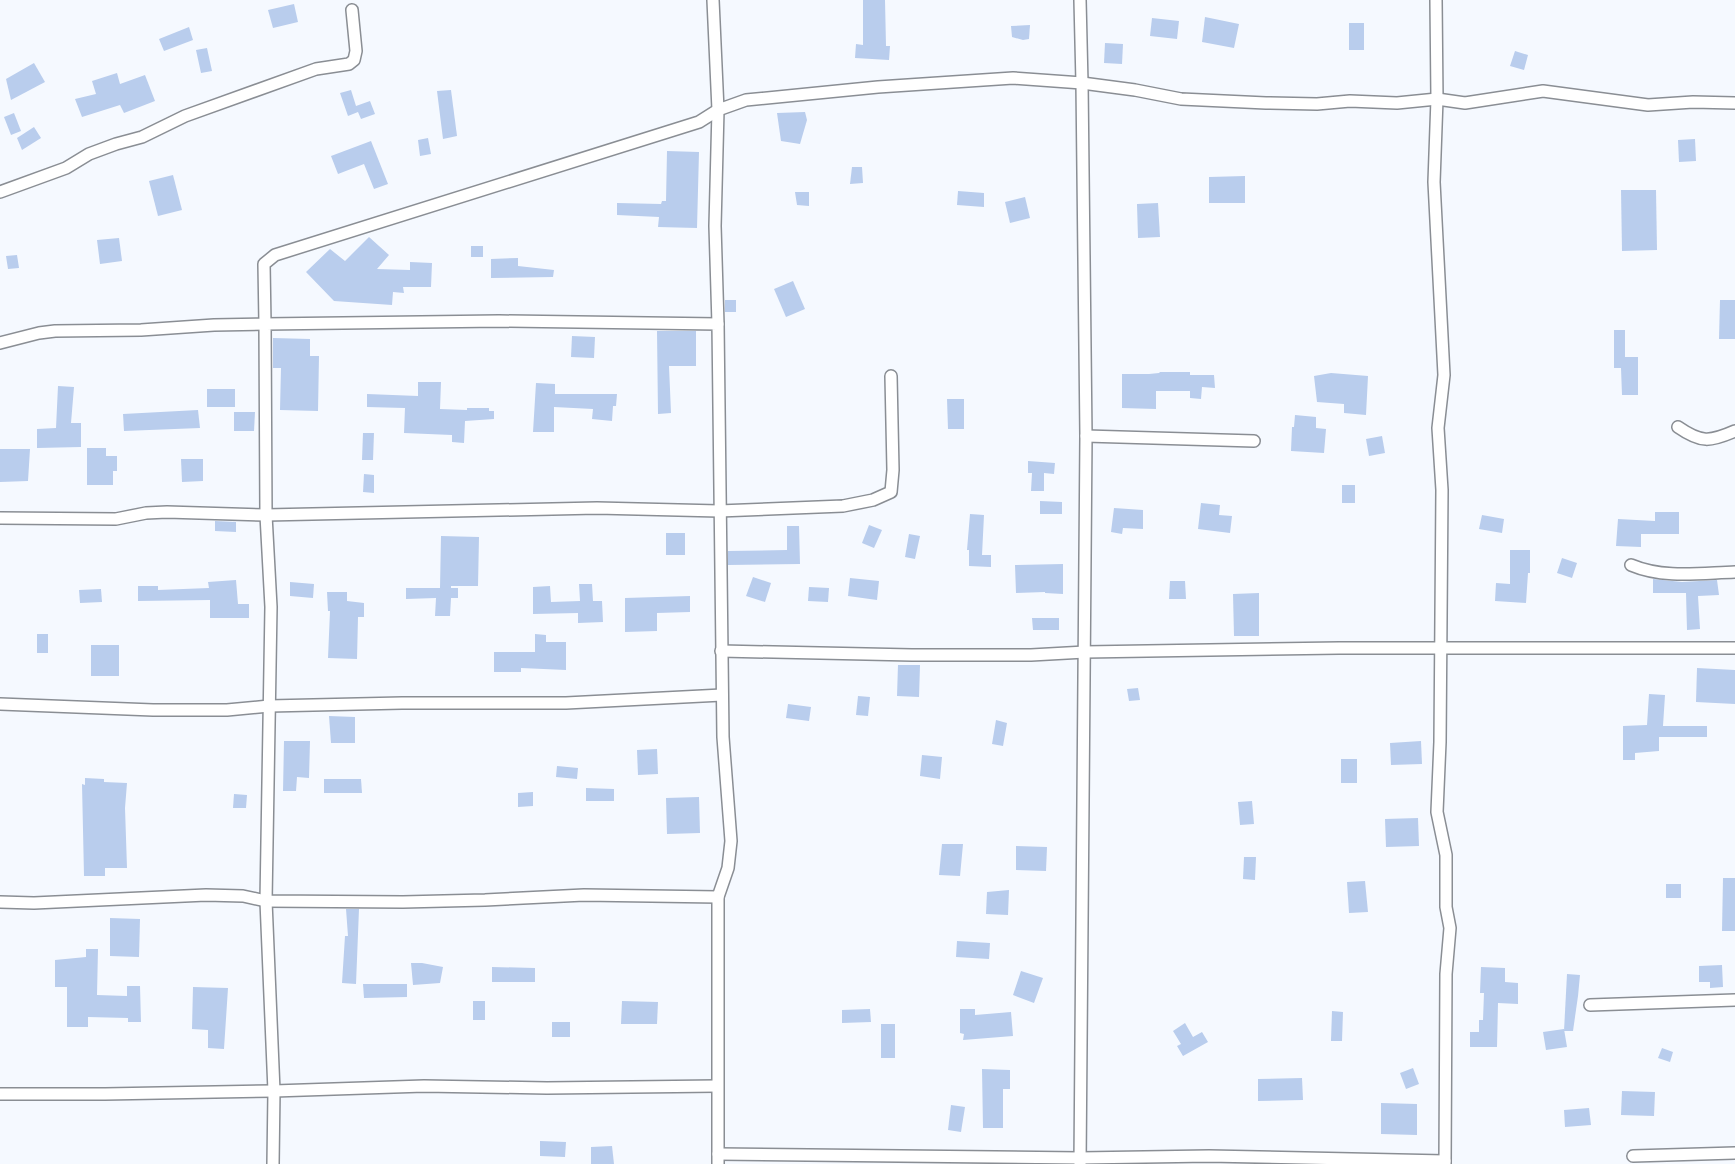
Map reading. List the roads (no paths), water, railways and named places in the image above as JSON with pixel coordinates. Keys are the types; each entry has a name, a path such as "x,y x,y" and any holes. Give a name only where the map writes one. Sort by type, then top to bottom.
{"street":[{"path":"713,0 718,110 715,226 718,324 721,650 723,737 731,841 728,868 718,897 718,1159 1080,1161 1209,1156 1445,1162 1446,974 1450,928 1446,907 1446,855 1437,812 1442,490 1438,428 1444,367 1434,182 1437,99 1436,0"},
{"path":"1080,0 1086,436 1080,1161"},
{"path":"0,192 66,168 90,154 142,137 185,116 316,69 349,64 354,60 356,51 352,10"},
{"path":"274,1164 274,1091 266,901 271,606 266,515 264,264 275,255 699,122 718,110 746,100 878,87 1012,78 1082,83 1135,90 1181,100 1316,104 1350,101 1397,103 1437,99 1465,103 1543,91 1648,105 1735,103"},
{"path":"0,344 55,331 140,330 214,325 499,322 718,324"},
{"path":"0,518 116,519 146,513 167,512 266,515 597,508 719,511 843,506 873,500 891,492 893,470 891,376"},
{"path":"1678,427 1690,436 1704,440 1717,439 1735,431"},
{"path":"1086,436 1254,441"},
{"path":"1632,565 1660,573 1735,572"},
{"path":"721,650 912,655 1031,655 1085,652 1339,648 1735,648"},
{"path":"0,704 153,710 227,710 269,706 402,702 566,703 722,695"},
{"path":"0,902 34,903 206,895 243,896 266,901 403,902 584,895 718,897"},
{"path":"1590,1005 1735,1000"},
{"path":"0,1094 274,1091 424,1086 547,1088 717,1086"},
{"path":"1633,1156 1735,1153"}]}
